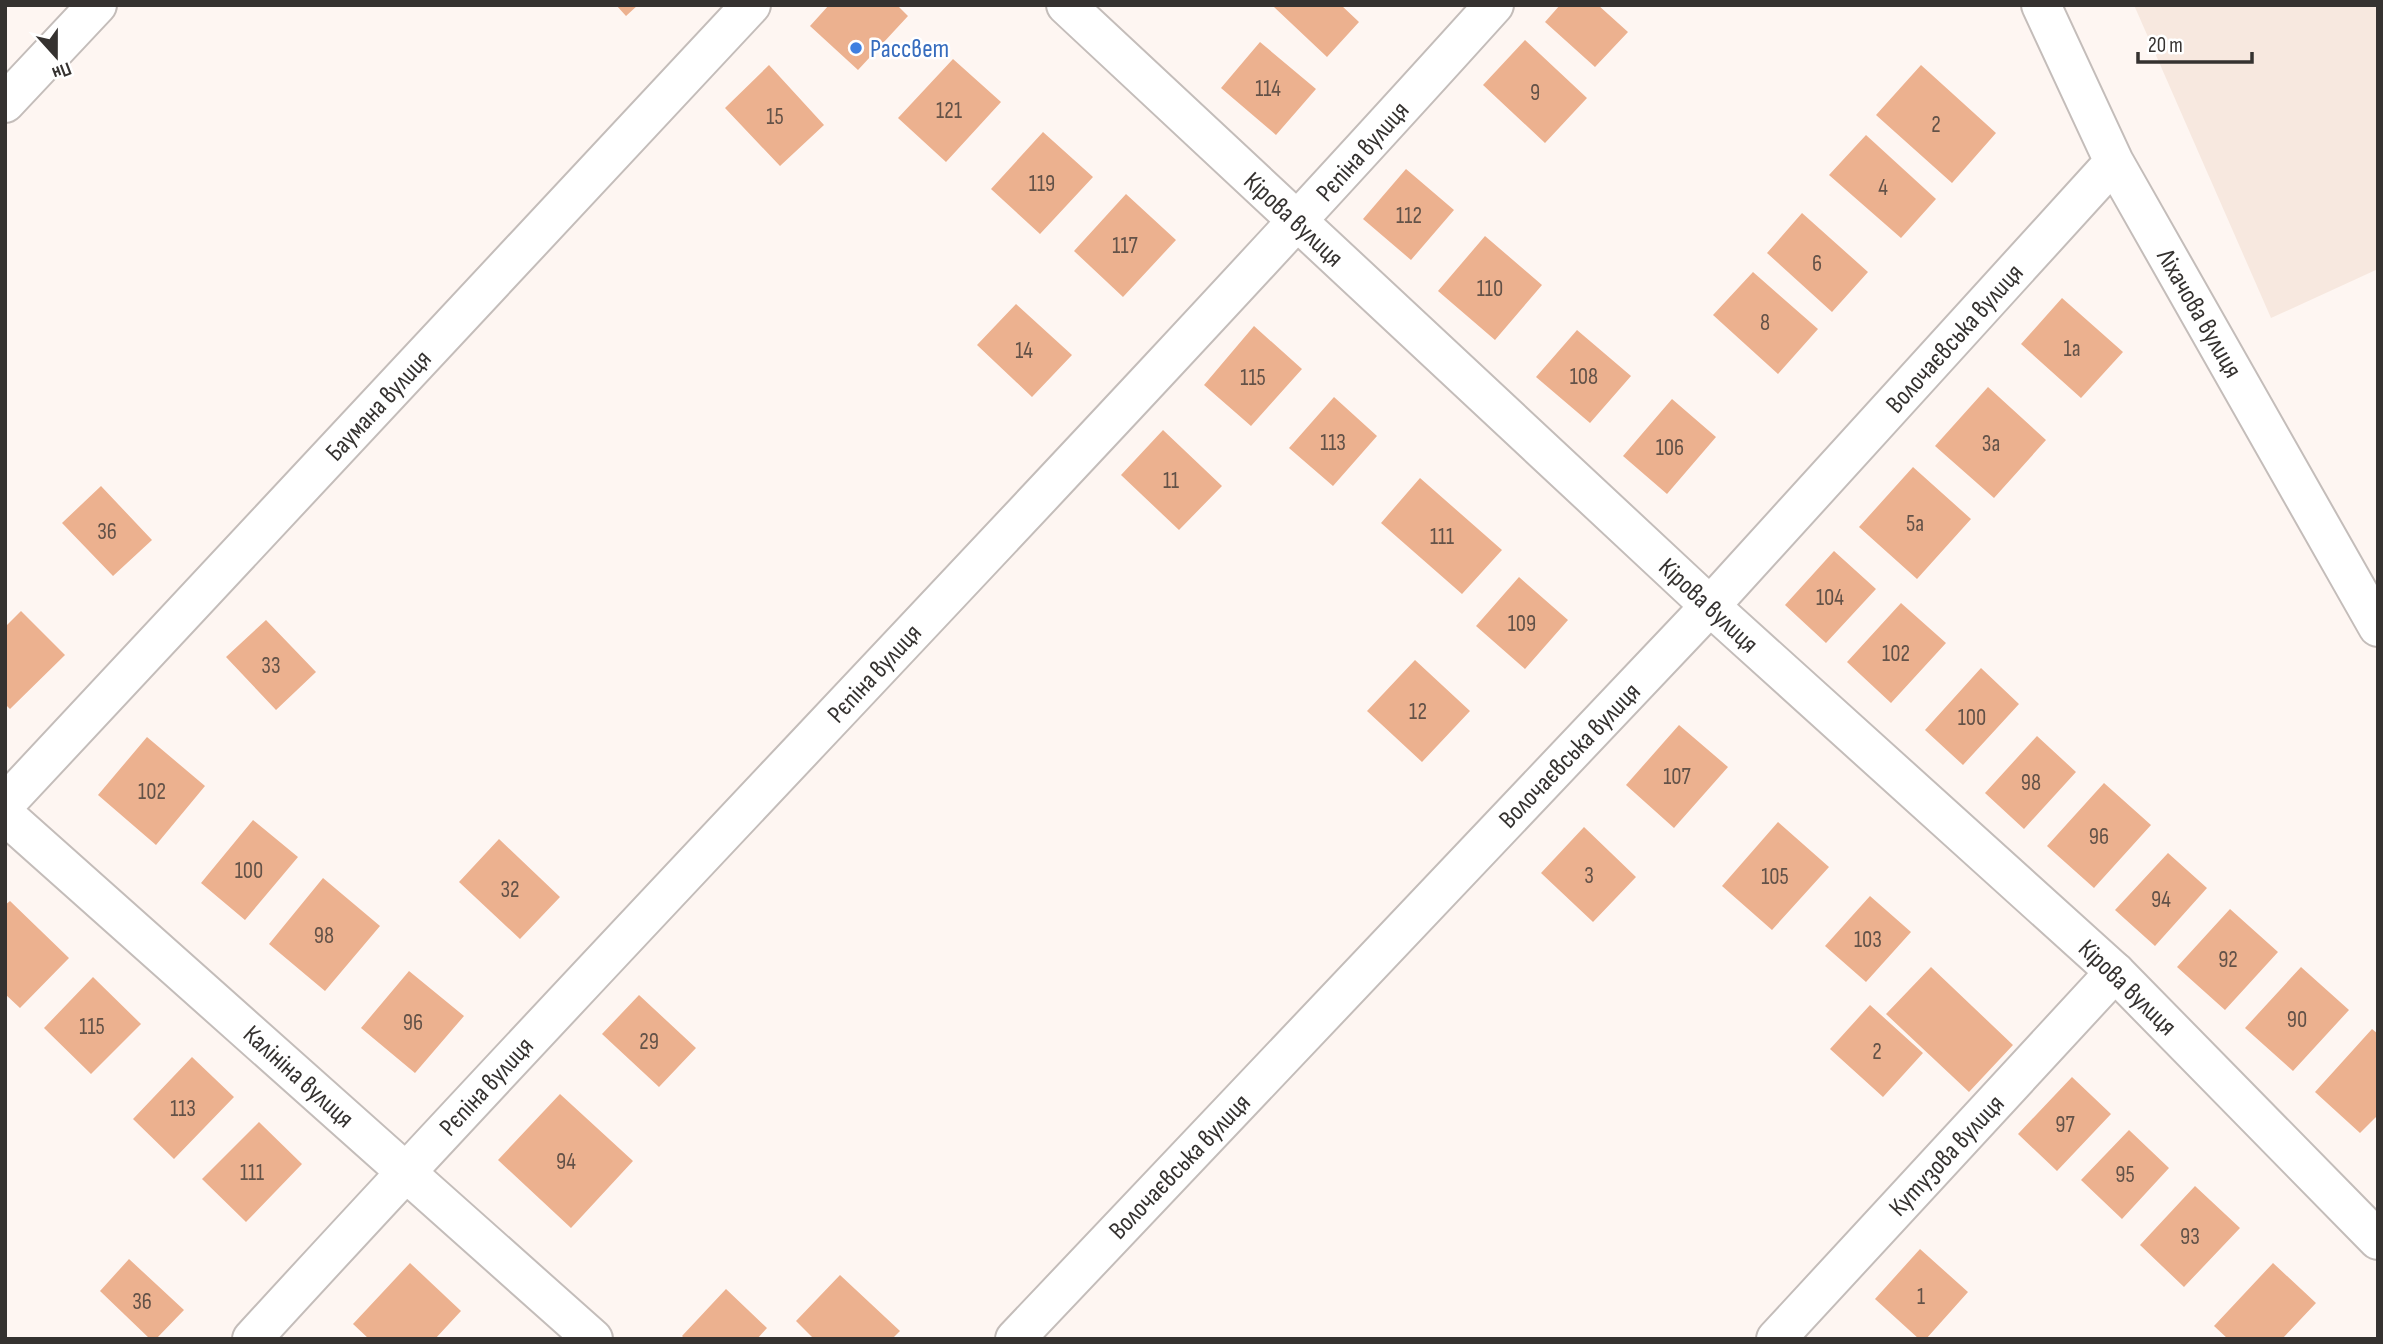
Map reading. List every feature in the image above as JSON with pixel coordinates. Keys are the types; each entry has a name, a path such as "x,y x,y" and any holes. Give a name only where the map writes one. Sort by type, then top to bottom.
{"street":[{"path":"5,103 97,5"},
{"name":"Баумана вулиця","path":"5,804 751,5"},
{"name":"Кірова вулиця","path":"1066,5 1710,606 2115,972 2363,1209 2378,1240"},
{"name":"Рєпіна вулиця","path":"252,1339 406,1171 1298,222 1494,5"},
{"name":"Ліхачова вулиця","path":"2041,5 2114,162 2376,618"},
{"name":"Волочаєвська вулиця","path":"1015,1339 1710,606 2114,162"},
{"name":"Калініна вулиця","path":"5,815 593,1339"},
{"name":"Кутузова вулиця","path":"1776,1339 2115,972"}],"shaded area":[{"path":"2134,5 2378,5 2378,269 2271,318"}],"building":[{"path":"616,5 638,5 626,16"},
{"name":"Рассвет","path":"829,5 897,5 908,16 858,70 810,26"},
{"path":"1341,5 1359,22 1327,57 1274,7"},
{"path":"1560,5 1598,5 1628,32 1595,67 1545,22"},
{"path":"1525,40 1587,98 1545,143 1483,85"},
{"path":"1260,42 1316,89 1276,135 1221,88"},
{"path":"953,59 1001,102 946,162 898,118"},
{"path":"769,65 824,125 780,166 725,108"},
{"path":"1921,65 1996,133 1952,183 1876,115"},
{"path":"1043,132 1093,177 1040,234 991,189"},
{"path":"1866,135 1936,199 1901,238 1829,175"},
{"path":"1406,169 1454,210 1411,260 1363,219"},
{"path":"1126,194 1176,240 1123,297 1074,251"},
{"path":"1802,213 1868,272 1832,312 1767,253"},
{"path":"1485,236 1542,285 1495,340 1438,291"},
{"path":"1753,272 1818,329 1778,374 1713,315"},
{"path":"2062,298 2123,352 2081,398 2021,344"},
{"path":"1016,304 1072,355 1032,397 977,345"},
{"path":"1254,326 1302,369 1251,426 1204,385"},
{"path":"1577,330 1631,376 1590,423 1536,377"},
{"path":"1988,387 2046,440 1994,498 1935,446"},
{"path":"1334,397 1377,436 1333,486 1289,448"},
{"path":"1672,399 1716,437 1667,494 1623,456"},
{"path":"1163,430 1222,486 1179,530 1121,475"},
{"path":"1913,467 1971,519 1917,579 1859,527"},
{"path":"1420,478 1502,550 1462,594 1381,523"},
{"path":"101,486 152,540 113,576 62,523"},
{"path":"1834,551 1876,589 1826,643 1785,605"},
{"path":"1519,577 1568,620 1525,669 1476,626"},
{"path":"1901,603 1946,643 1891,703 1847,662"},
{"path":"21,611 65,655 10,709 5,704 5,627"},
{"path":"266,620 316,672 276,710 226,657"},
{"path":"1415,660 1470,711 1422,762 1367,711"},
{"path":"1981,668 2019,704 1963,765 1925,730"},
{"path":"1679,725 1728,767 1674,828 1626,785"},
{"path":"2037,736 2076,772 2024,829 1985,793"},
{"path":"147,737 205,786 156,845 98,795"},
{"path":"2104,783 2151,825 2094,888 2047,846"},
{"path":"253,820 298,857 245,920 201,883"},
{"path":"1778,822 1829,867 1772,930 1722,886"},
{"path":"1584,827 1636,877 1593,922 1541,873"},
{"path":"499,839 560,897 520,939 459,882"},
{"path":"2168,853 2207,888 2155,946 2115,910"},
{"path":"323,878 380,926 325,991 269,944"},
{"path":"1870,896 1911,932 1866,982 1825,946"},
{"path":"10,901 69,958 20,1008 5,994 5,905"},
{"path":"2230,909 2278,952 2225,1010 2177,967"},
{"path":"1931,967 2013,1045 1969,1092 1886,1014"},
{"path":"2301,967 2349,1010 2293,1071 2245,1028"},
{"path":"409,971 464,1016 415,1073 361,1028"},
{"path":"93,977 141,1024 91,1074 44,1028"},
{"path":"639,995 696,1048 659,1087 602,1034"},
{"path":"1870,1005 1923,1053 1883,1097 1830,1049"},
{"path":"2372,1029 2378,1034 2378,1115 2360,1133 2315,1092"},
{"path":"192,1057 234,1097 174,1159 133,1119"},
{"path":"2072,1077 2111,1114 2057,1171 2018,1134"},
{"path":"560,1094 633,1161 571,1228 498,1160"},
{"path":"259,1122 302,1164 246,1222 202,1179"},
{"path":"2129,1130 2169,1168 2122,1219 2081,1180"},
{"path":"2195,1186 2240,1228 2184,1287 2140,1245"},
{"path":"1920,1249 1968,1292 1926,1339 1919,1339 1875,1299"},
{"path":"129,1259 184,1310 156,1339 150,1339 100,1291"},
{"path":"410,1263 461,1311 435,1339 369,1339 353,1324"},
{"path":"2273,1263 2316,1303 2282,1339 2228,1339 2214,1326"},
{"path":"840,1275 900,1331 892,1339 814,1339 796,1321"},
{"path":"726,1289 767,1328 757,1339 685,1339 682,1336"}],"place":[{"name":"Рассвет","path":"856,48"}]}
